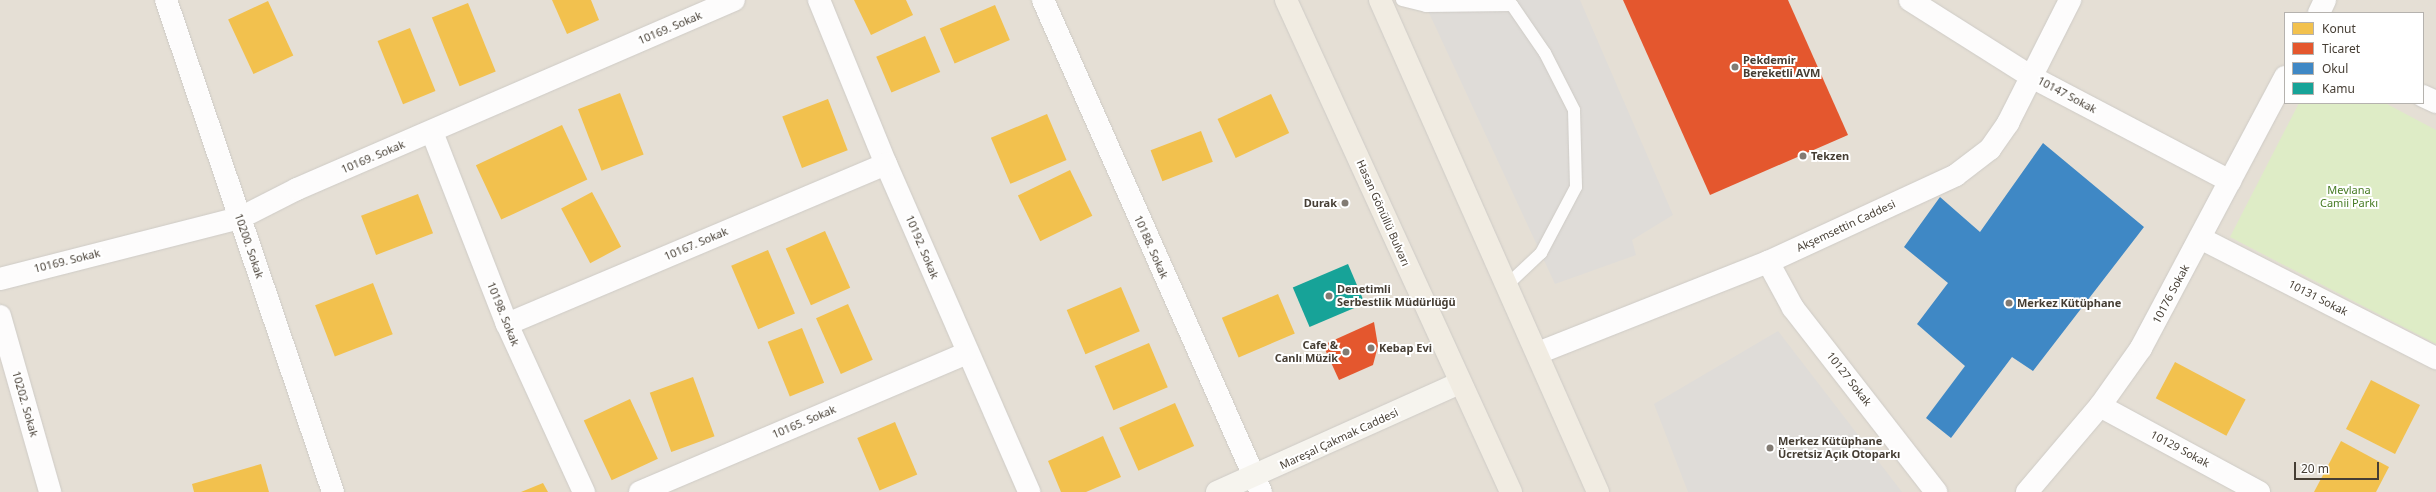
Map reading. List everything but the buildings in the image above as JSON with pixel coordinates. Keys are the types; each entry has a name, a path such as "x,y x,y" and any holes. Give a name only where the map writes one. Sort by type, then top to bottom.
{"main road":[{"name":"Hasan Gönüllü Bulvarı","path":"1286,0 1511,492"},
{"path":"1380,0 1506,286 1538,353 1598,492"}],"street":[{"name":"10200. Sokak","path":"166,0 333,492"},
{"name":"10169. Sokak","path":"0,279 240,218 432,132 703,6 734,0"},
{"name":"10192. Sokak","path":"818,0 967,353 1030,492"},
{"name":"10188. Sokak","path":"1043,0 1258,485"},
{"name":"10147 Sokak","path":"1910,0 2030,76 2230,181"},
{"name":"Akşemsettin Caddesi","path":"1538,353 1768,262 1956,175 1990,149 2008,123 2030,76 2070,0"},
{"path":"2319,12 2325,0"},
{"name":"10176 Sokak","path":"2028,492 2100,406 2141,348 2284,79"},
{"path":"2424,96 2436,102"},
{"name":"10198. Sokak","path":"432,132 506,324 584,492"},
{"name":"10167. Sokak","path":"506,324 886,164"},
{"name":"10131 Sokak","path":"2200,238 2436,358"},
{"name":"10127 Sokak","path":"1768,262 1794,308 1936,492"},
{"name":"10202. Sokak","path":"0,316 50,492"},
{"name":"10165. Sokak","path":"640,492 967,353"},
{"name":"Mareşal Çakmak Caddesi","path":"1216,492 1258,485 1460,383"},
{"name":"10129 Sokak","path":"2100,406 2259,492"}],"lane":[{"path":"1402,0 1426,6 1512,5 1545,53 1574,110 1576,187 1541,253 1506,286"}],"shaded area":[{"path":"0,0 2436,0 2436,492 0,492"},
{"path":"1423,0 1580,0 1673,215 1632,240 1636,255 1555,284"},
{"name":"Merkez Kütüphane Ücretsiz Açık Otoparkı","path":"1778,331 1902,492 1688,492 1654,404"}],"green space":[{"name":"Mevlana Camii Parkı","path":"2298,104 2387,104 2436,130 2436,344 2230,237"}],"place":[{"name":"Pekdemir Bereketli AVM","path":"1735,67"},
{"name":"Tekzen","path":"1803,156"},
{"name":"Durak","path":"1345,203"},
{"name":"Denetimli Serbestlik Müdürlüğü","path":"1329,296"},
{"name":"Merkez Kütüphane","path":"2009,303"},
{"name":"Kebap Evi","path":"1371,348"},
{"name":"Cafe & Canlı Müzik","path":"1346,352"},
{"name":"Merkez Kütüphane Ücretsiz Açık Otoparkı","path":"1770,448"}]}
